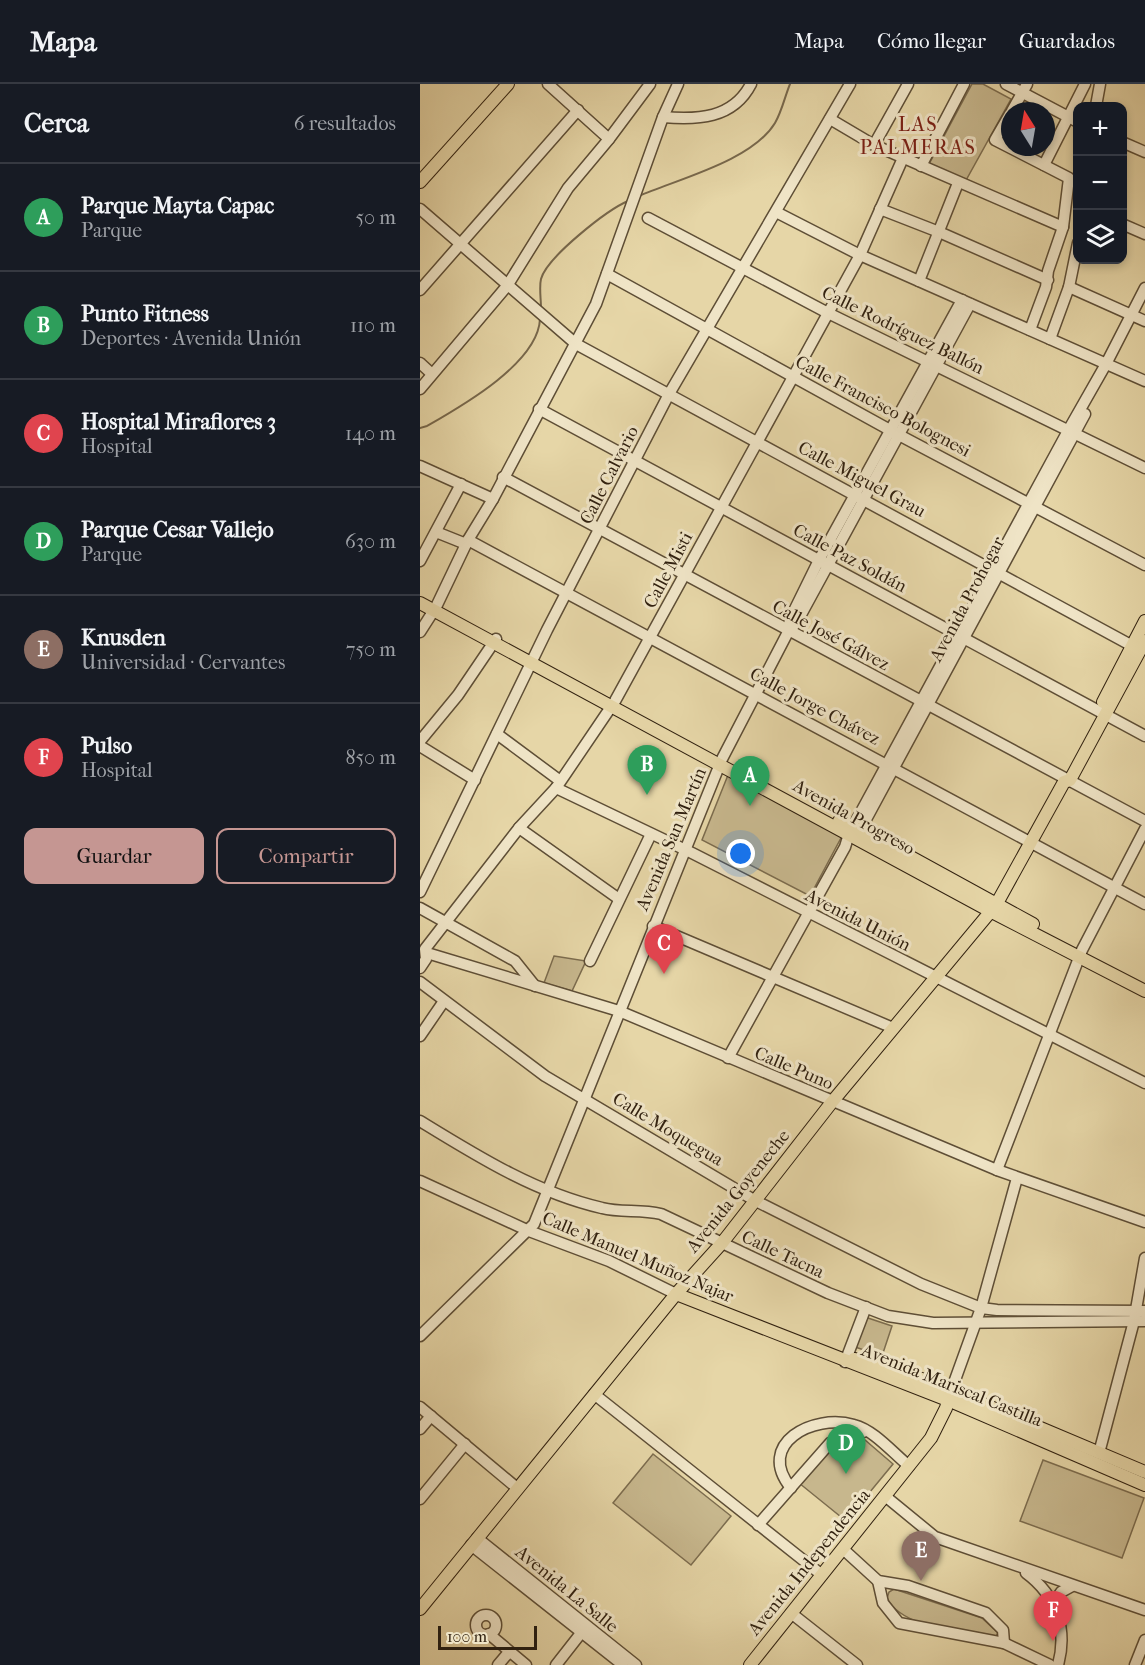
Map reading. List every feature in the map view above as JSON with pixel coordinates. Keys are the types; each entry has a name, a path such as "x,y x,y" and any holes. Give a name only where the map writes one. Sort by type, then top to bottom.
{"main road":[{"path":"420,173 500,84"},
{"path":"420,183 508,84"},
{"name":"Avenida Progreso","path":"420,601 993,908 1145,983"},
{"name":"Avenida Goyeneche","path":"422,1604 676,1294 722,1243 832,1102 993,908 1140,647 1145,621"},
{"name":"Avenida Progreso","path":"1081,953 1145,991"},
{"name":"Calle Manuel Muñoz Najar","path":"676,1294 847,1356"},
{"name":"Avenida Mariscal Castilla","path":"847,1356 881,1364 950,1396"},
{"name":"Avenida Mariscal Castilla","path":"847,1356 1145,1472"},
{"name":"Avenida Independencia","path":"750,1665 931,1438 950,1396"},
{"name":"Avenida Mariscal Castilla","path":"1040,1433 1145,1485"}],"street":[{"path":"548,84 609,139"},
{"path":"420,389 511,289 568,188 609,139 650,84"},
{"path":"420,632 435,609 467,542 493,499 539,409 576,344 607,274 663,117 678,84"},
{"path":"663,117 687,119 719,115 739,100 751,84"},
{"name":"Calle Calvario","path":"420,892 532,662 669,394 850,84"},
{"path":"874,145 908,84"},
{"path":"921,166 964,84"},
{"path":"1006,84 1024,88 1073,119 1044,165"},
{"path":"1079,102 1085,84"},
{"path":"1097,102 1100,84"},
{"path":"1016,102 1024,88"},
{"path":"420,290 578,110"},
{"path":"830,119 874,145 1063,227"},
{"path":"1001,130 995,140 1001,143"},
{"path":"1127,144 1145,152"},
{"path":"1026,156 1069,177 1063,227 1048,271 1048,280 1030,330"},
{"name":"Calle Misti","path":"420,968 427,953 425,949 519,828 557,784 613,704 652,637 792,376 860,255 903,158"},
{"path":"919,281 958,183"},
{"name":"Calle Miguel Grau","path":"420,209 576,344 1140,647"},
{"path":"880,209 1048,280"},
{"path":"776,212 860,255 1145,381"},
{"name":"Calle Rodríguez Ballón","path":"648,218 828,312 1072,430 1145,468"},
{"path":"1127,226 1145,234"},
{"path":"1050,339 1069,287 1073,264"},
{"name":"Calle Francisco Bolognesi","path":"607,274 895,433 1145,565"},
{"path":"1069,287 1138,318"},
{"path":"1138,318 1145,288"},
{"name":"Avenida San Martín","path":"529,1231 548,1190 721,762 788,632 790,619 824,563 966,302"},
{"path":"1138,318 1145,302"},
{"name":"Avenida Prohogar","path":"729,1058 892,766 1072,430 1138,318"},
{"path":"420,363 432,374"},
{"name":"Calle Paz Soldán","path":"539,409 1145,736"},
{"path":"420,466 493,499"},
{"name":"Calle José Gálvez","path":"503,477 788,632 926,703 1145,821"},
{"path":"420,561 461,484"},
{"name":"Calle Jorge Chávez","path":"436,532 467,542 652,637 1145,904"},
{"path":"420,741 458,695 495,641"},
{"name":"Avenida Unión","path":"497,734 557,784 934,978 1145,1083"},
{"path":"420,747 475,780"},
{"path":"519,828 619,899"},
{"path":"997,1170 1081,953 1113,887 1145,829"},
{"path":"590,962 651,834"},
{"path":"420,908 515,961 535,986"},
{"path":"653,926 893,1028"},
{"name":"Calle Puno","path":"427,953 619,1011 997,1170 1145,1222"},
{"name":"Calle Moquegua","path":"420,982 544,1076 584,1097 754,1200 921,1284 981,1308"},
{"path":"420,1036 444,1001"},
{"name":"Calle Tacna","path":"420,1121 494,1166 548,1190 602,1208 637,1209 661,1214 828,1293 888,1316 933,1323 1140,1316"},
{"name":"Avenida Independencia","path":"950,1396 981,1308 1017,1178"},
{"name":"Calle Manuel Muñoz Najar","path":"420,1181 529,1231 609,1261 676,1294"},
{"path":"420,1336 529,1231"},
{"path":"1099,1453 1140,1316 1145,1258"},
{"path":"847,1356 866,1307"},
{"path":"981,1308 1140,1316"},
{"path":"594,1394 822,1575"},
{"path":"420,1407 517,1488"},
{"path":"420,1429 431,1416"},
{"path":"791,1488 780,1476 777,1463 785,1445 804,1428 836,1422 857,1425 909,1466"},
{"path":"758,1525 830,1443 866,1431"},
{"path":"420,1499 465,1444"},
{"path":"885,1496 935,1537 1017,1568 1145,1610"},
{"name":"Avenida La Salle","path":"474,1541 584,1630 623,1665"},
{"path":"843,1549 878,1581 908,1586 986,1613 1003,1630 1004,1642"},
{"path":"1017,1568 1035,1580 1053,1604 1062,1636 1058,1665"},
{"path":"878,1581 883,1604 899,1623 1004,1642 1050,1665"},
{"path":"1053,1604 1061,1592 1072,1586"},
{"path":"791,1613 857,1665"},
{"path":"556,1665 584,1630"},
{"name":"Avenida La Salle","path":"584,1630 636,1665"},
{"path":"489,1634 526,1665"},
{"path":"1135,1665 1145,1640"},
{"path":"498,1665 509,1652"}],"shaded area":[{"path":"972,84 983,84 1011,99 1009,102 1001,102 1001,117 965,182 928,166"},
{"path":"728,775 842,836 810,896 702,840"},
{"path":"554,956 586,961 572,991 544,983"},
{"path":"865,1317 892,1326 882,1356 855,1347"},
{"path":"852,1438 865,1440 893,1464 846,1521 799,1483 828,1446"},
{"path":"653,1454 731,1516 691,1565 613,1503"},
{"path":"1043,1460 1144,1498 1122,1558 1020,1521"},
{"path":"894,1589 982,1618 998,1633 996,1636 920,1623 895,1609 887,1598 889,1592"}],"waterway":[{"path":"639,196 713,167 750,148 775,123 790,84"},
{"path":"541,308 541,279 554,259 593,224 628,201"},
{"path":"420,428 478,395 513,367 536,335 540,319"}],"place":[{"name":"Punto Fitness","path":"647,795"},
{"name":"Parque Mayta Capac","path":"750,806"},
{"name":"Hospital Miraflores 3","path":"664,974"},
{"name":"Parque Cesar Vallejo","path":"846,1474"},
{"name":"Knusden","path":"921,1581"},
{"name":"Pulso","path":"1053,1641"}],"district":[{"name":"LAS PALMERAS","path":"918,136"}]}
